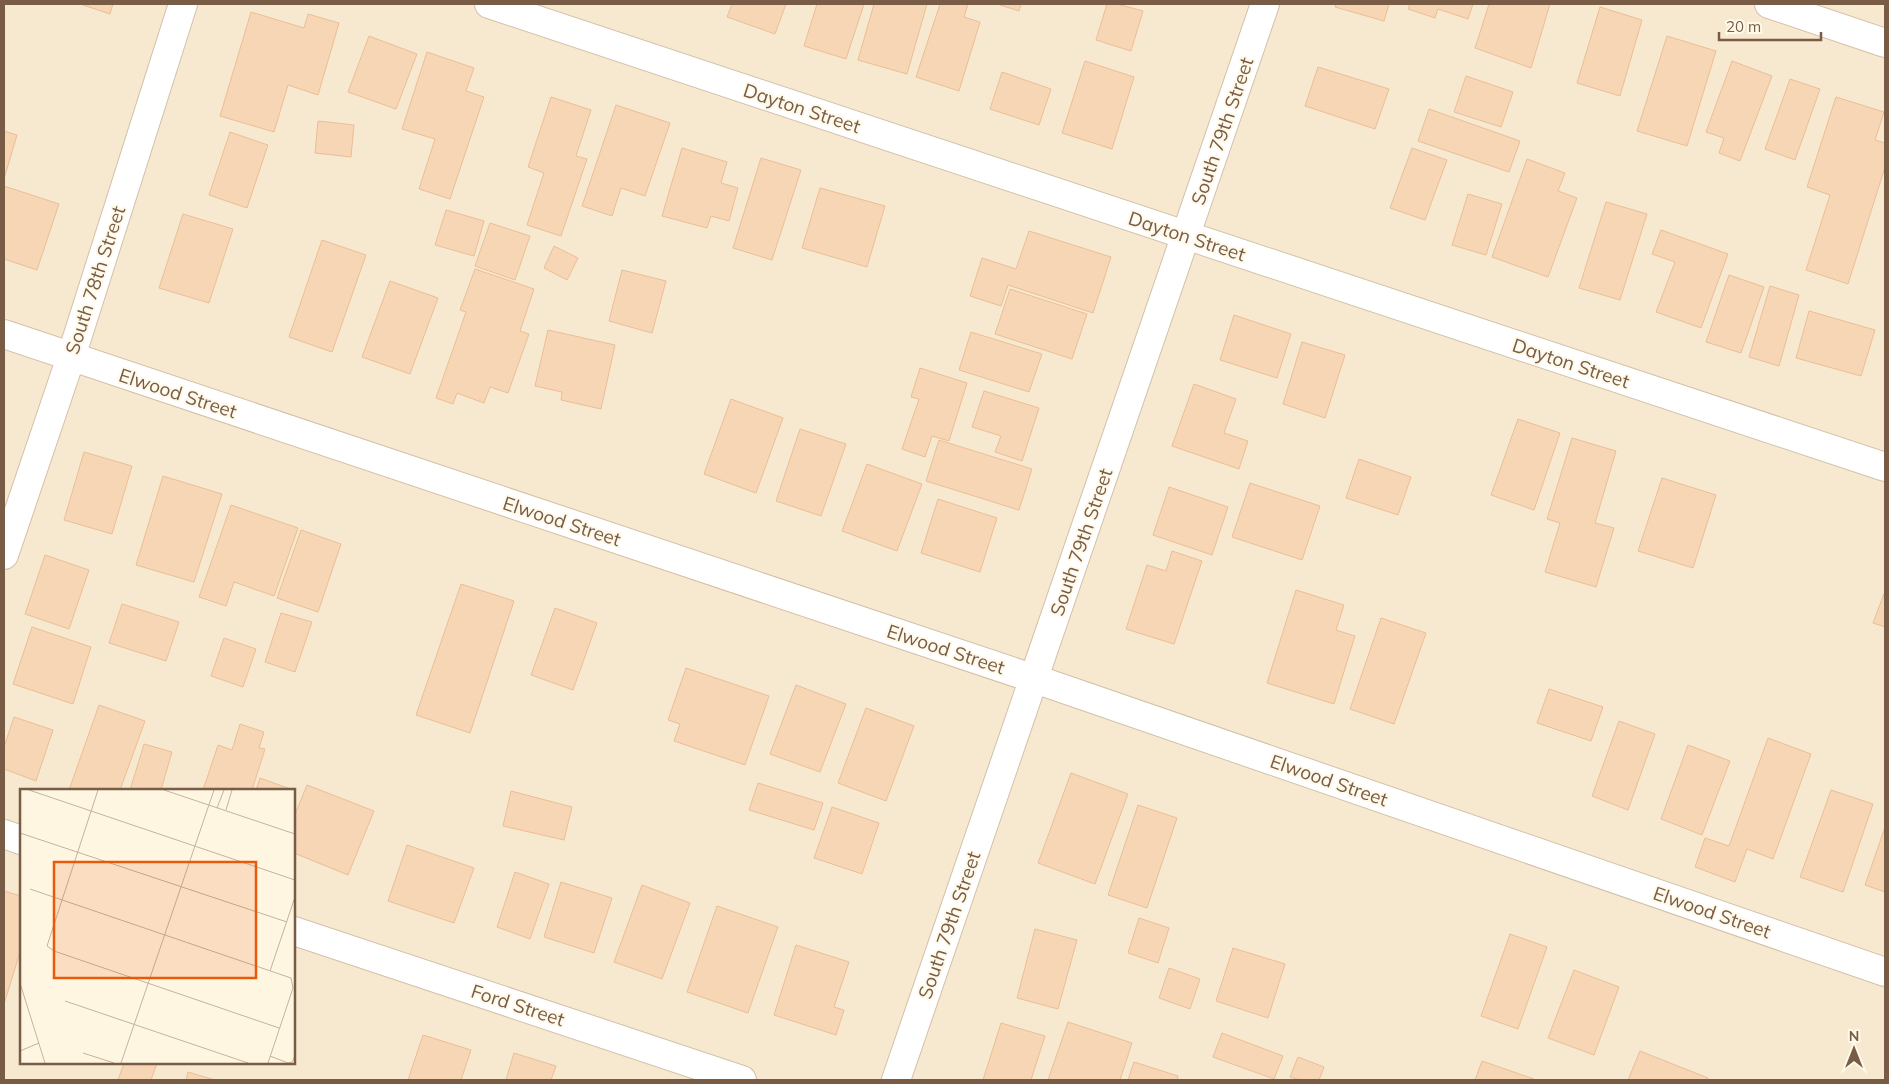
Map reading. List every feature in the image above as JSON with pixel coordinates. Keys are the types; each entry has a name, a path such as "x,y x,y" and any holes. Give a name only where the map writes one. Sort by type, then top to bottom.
{"street":[{"name":"South 78th Street","path":"4,555 71,357 183,4"},
{"name":"Dayton Street","path":"489,4 1885,467"},
{"name":"South 79th Street","path":"896,1080 1265,4"},
{"path":"1769,4 1885,43"},
{"name":"Elwood Street","path":"4,334 1035,679 1885,972"},
{"path":"4,834 20,840"},
{"name":"Ford Street","path":"295,930 742,1080"}],"shaded area":[{"path":"4,4 1885,4 1885,1080 4,1080"}],"building":[{"path":"80,4 113,4 110,14"},
{"path":"732,4 786,4 775,34 727,17"},
{"path":"817,4 864,4 846,59 804,46"},
{"path":"874,4 927,4 907,74 858,60"},
{"path":"940,4 968,4 964,17 980,22 959,91 916,77"},
{"path":"997,4 1021,4 1019,11"},
{"path":"1107,4 1117,4 1143,11 1131,51 1096,40"},
{"path":"1336,4 1389,4 1384,21 1335,7"},
{"path":"1410,4 1473,4 1468,19 1438,9 1435,18 1408,9"},
{"path":"1489,4 1550,4 1531,68 1475,48"},
{"path":"1600,7 1642,20 1620,96 1577,83"},
{"path":"251,12 304,28 308,14 339,23 318,95 288,85 274,132 220,116"},
{"path":"369,36 417,54 396,109 348,92"},
{"path":"1667,36 1716,51 1687,146 1637,131"},
{"path":"427,52 474,68 466,91 484,97 450,199 419,189 435,139 402,129"},
{"path":"1085,61 1134,77 1112,149 1062,133"},
{"path":"1732,61 1772,76 1740,161 1719,153 1724,138 1706,132"},
{"path":"1318,67 1389,89 1375,129 1305,106"},
{"path":"1002,72 1051,89 1039,125 990,109"},
{"path":"1466,76 1513,92 1501,127 1454,112"},
{"path":"1790,79 1820,89 1795,160 1765,149"},
{"path":"551,97 591,110 576,156 587,159 561,236 527,225 544,173 528,167"},
{"path":"1836,97 1884,112 1875,140 1885,143 1885,167 1848,284 1806,270 1830,195 1807,187"},
{"path":"616,105 670,123 645,196 621,188 612,216 582,206"},
{"path":"1429,109 1520,141 1509,172 1418,141"},
{"path":"318,121 354,125 351,157 315,153"},
{"path":"4,131 17,135 4,179"},
{"path":"230,132 268,145 247,208 209,195"},
{"path":"682,148 727,162 721,183 738,188 729,221 711,216 707,228 662,216"},
{"path":"1412,148 1447,160 1425,220 1390,208"},
{"path":"761,158 801,170 772,260 733,248"},
{"path":"1527,159 1565,173 1558,191 1577,198 1548,277 1492,257"},
{"path":"4,186 59,204 37,270 4,259"},
{"path":"820,188 885,206 867,267 802,248"},
{"path":"1468,194 1502,204 1486,255 1452,245"},
{"path":"1606,202 1647,214 1620,300 1579,288"},
{"path":"446,210 484,221 474,256 435,245"},
{"path":"183,214 233,229 209,303 159,288"},
{"path":"490,223 530,236 515,280 475,266"},
{"path":"1661,230 1728,254 1701,328 1656,312 1675,262 1652,254"},
{"path":"1029,231 1111,257 1093,313 1008,285 1001,306 970,296 982,258 1016,269"},
{"path":"322,240 366,255 332,352 289,337"},
{"path":"554,246 578,258 567,280 544,268"},
{"path":"475,269 534,289 520,331 529,334 508,393 490,387 484,403 457,393 453,404 436,398 466,312 460,310"},
{"path":"622,270 666,281 652,333 609,321"},
{"path":"1729,275 1764,287 1741,353 1706,342"},
{"path":"390,281 438,298 410,374 362,357"},
{"path":"1770,286 1799,295 1779,366 1749,357"},
{"path":"1010,289 1087,314 1072,359 995,334"},
{"path":"1809,311 1875,330 1861,376 1796,358"},
{"path":"1234,315 1291,334 1277,378 1220,360"},
{"path":"548,330 615,345 601,409 561,400 562,392 535,386"},
{"path":"971,332 1042,354 1029,392 959,370"},
{"path":"1302,342 1345,355 1325,418 1283,404"},
{"path":"920,368 967,383 949,441 932,436 925,457 902,449 919,399 911,397"},
{"path":"1194,384 1236,399 1224,433 1248,441 1239,469 1172,446"},
{"path":"984,391 1039,408 1022,461 995,452 1001,436 972,427"},
{"path":"731,399 783,418 756,493 704,474"},
{"path":"1518,419 1560,433 1534,510 1491,495"},
{"path":"800,429 846,444 821,516 776,501"},
{"path":"1572,438 1616,451 1595,523 1614,528 1596,587 1545,572 1560,523 1547,519"},
{"path":"939,440 1032,469 1019,510 926,481"},
{"path":"84,452 132,466 112,534 64,520"},
{"path":"1359,459 1411,477 1398,515 1346,498"},
{"path":"867,464 922,484 897,551 842,531"},
{"path":"163,476 222,494 194,582 136,565"},
{"path":"1662,478 1716,495 1693,568 1638,551"},
{"path":"1250,483 1320,506 1302,560 1232,537"},
{"path":"1169,487 1228,507 1212,555 1153,535"},
{"path":"938,499 997,518 980,572 921,553"},
{"path":"231,505 298,528 274,596 234,582 226,606 199,597"},
{"path":"301,530 341,544 318,612 277,598"},
{"path":"1172,551 1202,561 1174,644 1126,629 1147,565 1166,571"},
{"path":"45,555 89,570 69,629 25,614"},
{"path":"461,584 514,601 470,733 416,715"},
{"path":"1296,590 1344,605 1336,630 1355,636 1334,704 1267,683"},
{"path":"1885,591 1885,627 1873,623"},
{"path":"122,604 179,622 166,661 109,643"},
{"path":"555,608 597,623 573,690 531,675"},
{"path":"281,613 312,622 295,672 265,662"},
{"path":"1381,618 1426,633 1394,724 1350,709"},
{"path":"32,627 91,647 73,704 13,684"},
{"path":"224,638 256,649 243,687 211,676"},
{"path":"686,668 769,696 745,765 674,741 680,724 668,720"},
{"path":"796,685 846,704 820,772 770,754"},
{"path":"1549,689 1603,707 1591,741 1537,723"},
{"path":"99,705 145,721 120,789 69,789"},
{"path":"866,708 914,726 886,801 838,783"},
{"path":"14,717 53,730 36,781 4,769 4,747"},
{"path":"1619,721 1655,734 1628,810 1592,796"},
{"path":"240,724 264,732 259,748 265,749 252,789 203,789 218,745 232,750"},
{"path":"1768,738 1811,754 1773,859 1747,849 1735,882 1695,867 1705,838 1729,846"},
{"path":"144,744 172,752 161,789 130,789"},
{"path":"1688,745 1730,761 1702,835 1661,819"},
{"path":"1071,773 1128,794 1095,884 1038,863"},
{"path":"260,778 290,789 256,789"},
{"path":"758,783 823,803 814,830 749,810"},
{"path":"307,785 374,811 348,875 295,853 295,815"},
{"path":"1831,790 1873,804 1843,892 1800,877"},
{"path":"511,791 572,807 564,840 503,826"},
{"path":"1138,805 1177,818 1147,908 1108,895"},
{"path":"832,807 879,823 862,874 814,858"},
{"path":"1885,827 1885,892 1865,885"},
{"path":"407,845 474,868 454,923 388,901"},
{"path":"515,872 549,884 530,939 497,927"},
{"path":"561,882 612,898 594,953 544,937"},
{"path":"642,885 690,903 662,979 614,962"},
{"path":"4,891 20,896 20,952 4,1004"},
{"path":"717,906 778,927 748,1013 687,992"},
{"path":"1139,918 1169,928 1158,963 1128,953"},
{"path":"1035,929 1077,940 1058,1009 1017,998"},
{"path":"1510,934 1547,947 1518,1029 1481,1016"},
{"path":"796,945 849,962 834,1007 844,1010 836,1035 774,1015"},
{"path":"1233,948 1285,964 1268,1018 1216,1001"},
{"path":"1169,968 1200,979 1190,1009 1159,998"},
{"path":"1574,970 1619,987 1594,1055 1548,1038"},
{"path":"1068,1022 1132,1043 1120,1080 1048,1080"},
{"path":"1001,1023 1045,1036 1031,1080 983,1080"},
{"path":"1222,1033 1283,1056 1274,1079 1213,1057"},
{"path":"423,1035 471,1050 461,1080 408,1080"},
{"path":"1640,1051 1708,1078 1707,1080 1628,1080"},
{"path":"514,1053 556,1066 551,1080 506,1080"},
{"path":"1298,1057 1324,1067 1319,1080 1300,1080 1290,1077"},
{"path":"1482,1061 1534,1079 1534,1080 1475,1080"},
{"path":"1134,1062 1178,1076 1177,1080 1128,1080"},
{"path":"124,1064 157,1064 151,1080 118,1080"},
{"path":"188,1072 215,1080 186,1080"}]}
